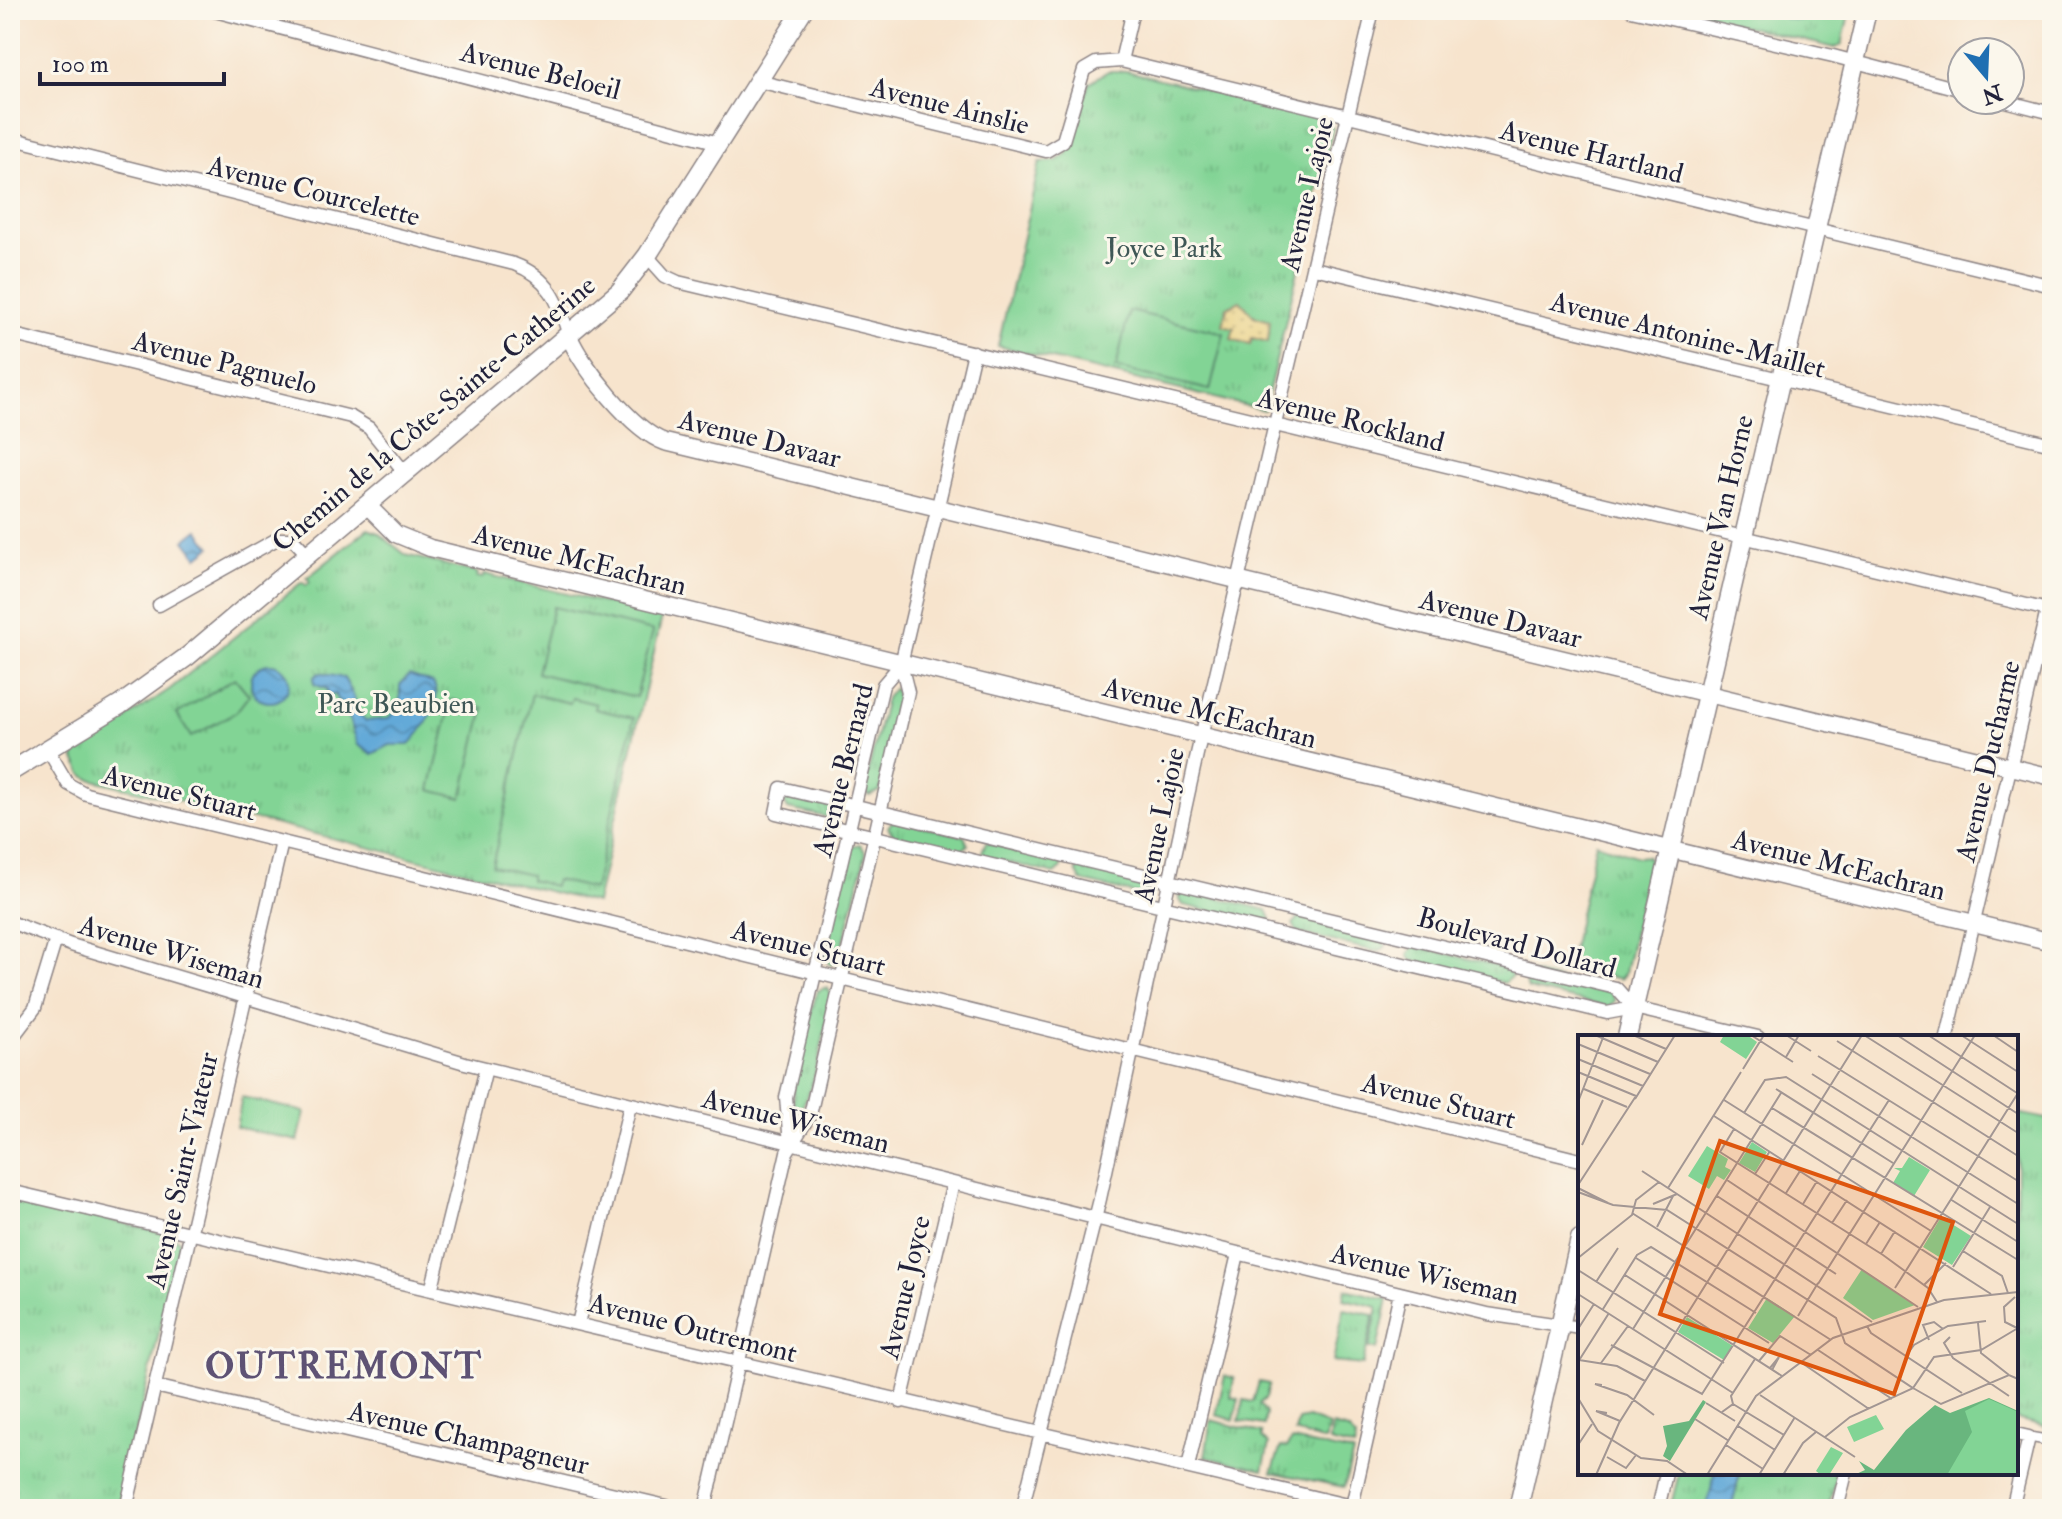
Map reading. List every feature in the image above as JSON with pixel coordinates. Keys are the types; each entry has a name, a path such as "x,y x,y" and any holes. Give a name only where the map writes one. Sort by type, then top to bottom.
{"main road":[{"name":"Chemin de la Côte-Sainte-Catherine","path":"10,772 165,673 309,556 622,289 647,256 803,10"},
{"name":"Avenue Van Horne","path":"1627,1035 1867,10"},
{"path":"1518,1509 1578,1248"}],"street":[{"name":"Avenue Beloeil","path":"211,10 684,131 719,143"},
{"path":"1121,61 1133,10"},
{"name":"Avenue Lajoie","path":"1022,1509 1095,1218 1202,737 1373,10"},
{"path":"1631,10 1946,86"},
{"name":"Avenue Ainslie","path":"758,81 1046,151 1063,141 1084,70 1096,63 1121,61"},
{"name":"Avenue Hartland","path":"1121,61 2052,286"},
{"path":"2026,106 2052,113"},
{"name":"Avenue Courcelette","path":"10,138 514,264 533,272 546,283 560,307 569,336"},
{"name":"Avenue Rockland","path":"647,256 673,280 2049,610"},
{"name":"Avenue Antonine-Maillet","path":"1314,268 2052,444"},
{"name":"Avenue Pagnuelo","path":"10,334 351,417 369,428 406,474"},
{"name":"Avenue Davaar","path":"569,336 575,351 629,416 659,441 2052,777"},
{"path":"901,664 974,352"},
{"name":"Avenue McEachran","path":"368,506 396,534 422,546 2052,942"},
{"path":"159,605 277,539 293,539 309,556"},
{"name":"Avenue Ducharme","path":"1947,1035 2052,589"},
{"name":"Avenue Bernard","path":"705,1509 790,1144 786,1097 883,685 901,664"},
{"name":"Avenue Bernard","path":"790,1144 810,1115 908,692 901,664"},
{"name":"Avenue Stuart","path":"48,750 65,781 79,792 1578,1160"},
{"name":"Boulevard Dollard","path":"781,788 1616,988 1634,1008 1607,1013 776,813 781,788"},
{"name":"Avenue Saint-Viateur","path":"126,1509 282,842"},
{"name":"Avenue Wiseman","path":"10,922 245,999 486,1068 1487,1314 1578,1328"},
{"path":"10,1041 35,1008 56,939"},
{"path":"1634,1008 1749,1035"},
{"path":"432,1287 486,1068"},
{"path":"578,1324 630,1105"},
{"name":"Avenue Joyce","path":"901,1402 953,1183"},
{"name":"Avenue Outremont","path":"10,1191 432,1287 901,1402 1358,1508"},
{"path":"1188,1467 1238,1254"},
{"path":"1358,1508 1400,1293"},
{"name":"Avenue Champagneur","path":"155,1386 679,1509"},
{"path":"2018,1469 2023,1436 2052,1441"},
{"path":"1658,1509 1666,1475"},
{"path":"1837,1509 1846,1475"},
{"path":"2012,1509 2017,1475"}],"green space":[{"path":"1679,10 1850,10 1842,45 1835,48"},
{"name":"Joyce Park","path":"1108,71 1127,71 1313,116 1333,128 1264,410 998,346 1040,162 1056,161 1068,153 1089,83"},
{"path":"1129,311 1224,333 1210,390 1116,368"},
{"name":"Parc Beaubien","path":"368,529 406,555 478,573 477,577 483,578 485,574 662,617 596,903 90,779 82,774 74,757 79,750 170,689 302,582 306,585 310,582 307,578"},
{"path":"553,607 653,631 636,697 537,673"},
{"path":"235,678 249,695 236,712 191,737 177,714"},
{"path":"894,688 898,707 890,753 880,791 869,796 864,789 886,698"},
{"path":"532,694 570,703 572,698 596,704 595,709 634,718 594,889 556,880 554,886 530,880 530,875 492,866"},
{"path":"452,700 484,708 462,798 430,790"},
{"path":"787,795 840,807 837,819 788,809 783,800"},
{"path":"894,819 964,836 968,845 961,851 893,835 888,827"},
{"path":"986,842 1060,860 1062,868 1055,874 987,857 982,852"},
{"path":"1596,843 1638,857 1646,856 1649,861 1625,973 1620,979 1568,967"},
{"path":"860,844 866,853 839,962 831,965 824,957 851,846"},
{"path":"1082,865 1153,882 1156,891 1149,897 1081,881 1076,871"},
{"path":"1186,890 1267,910 1271,919 1264,924 1183,905 1179,898"},
{"path":"1300,917 1382,938 1386,946 1379,952 1298,933 1293,924"},
{"path":"1414,946 1507,968 1512,977 1504,983 1411,960 1408,954"},
{"path":"1532,973 1611,992 1615,1001 1608,1007 1528,989 1524,977"},
{"path":"827,987 832,996 818,1060 808,1094 796,1112 794,1087 800,1053 817,991"},
{"path":"242,1097 305,1112 298,1141 236,1127"},
{"path":"2018,1113 2052,1120 2052,1428 2018,1420"},
{"path":"10,1197 173,1235 180,1242 118,1509 34,1509 10,1503"},
{"path":"1346,1289 1388,1299 1377,1350 1369,1348 1378,1307 1344,1299"},
{"path":"1344,1309 1374,1315 1363,1365 1333,1362"},
{"path":"1225,1376 1234,1378 1231,1397 1239,1399 1234,1420 1216,1415"},
{"path":"1259,1382 1269,1384 1266,1398 1259,1404 1266,1413 1264,1425 1239,1421 1244,1400 1253,1402"},
{"path":"1308,1418 1329,1426 1325,1441 1295,1432 1298,1420"},
{"path":"1211,1420 1262,1433 1262,1438 1269,1444 1263,1470 1205,1457"},
{"path":"1332,1426 1348,1430 1356,1438 1354,1448 1330,1442"},
{"path":"1292,1440 1353,1453 1344,1487 1272,1472 1281,1447 1286,1448"},
{"path":"1678,1475 1836,1475 1828,1509 1670,1509"}],"sand":[{"path":"1240,301 1254,316 1270,321 1268,342 1252,338 1250,344 1231,339 1234,328 1223,325 1227,307"}],"water":[{"path":"1772,10 1820,10 1816,17 1799,20 1787,19"},
{"path":"198,530 211,547 198,557 185,540"},
{"path":"270,664 283,670 289,683 283,696 270,702 257,696 251,683 257,670"},
{"path":"319,673 344,678 355,699 351,705 366,721 387,719 400,708 400,685 409,675 433,683 436,690 434,707 409,745 390,745 372,754 358,745 345,705 337,700 335,694 328,696 327,689 314,684 314,677"},
{"path":"1714,1475 1740,1475 1731,1509 1706,1509"}],"district":[{"name":"OUTREMONT","path":"344,1365"}]}
